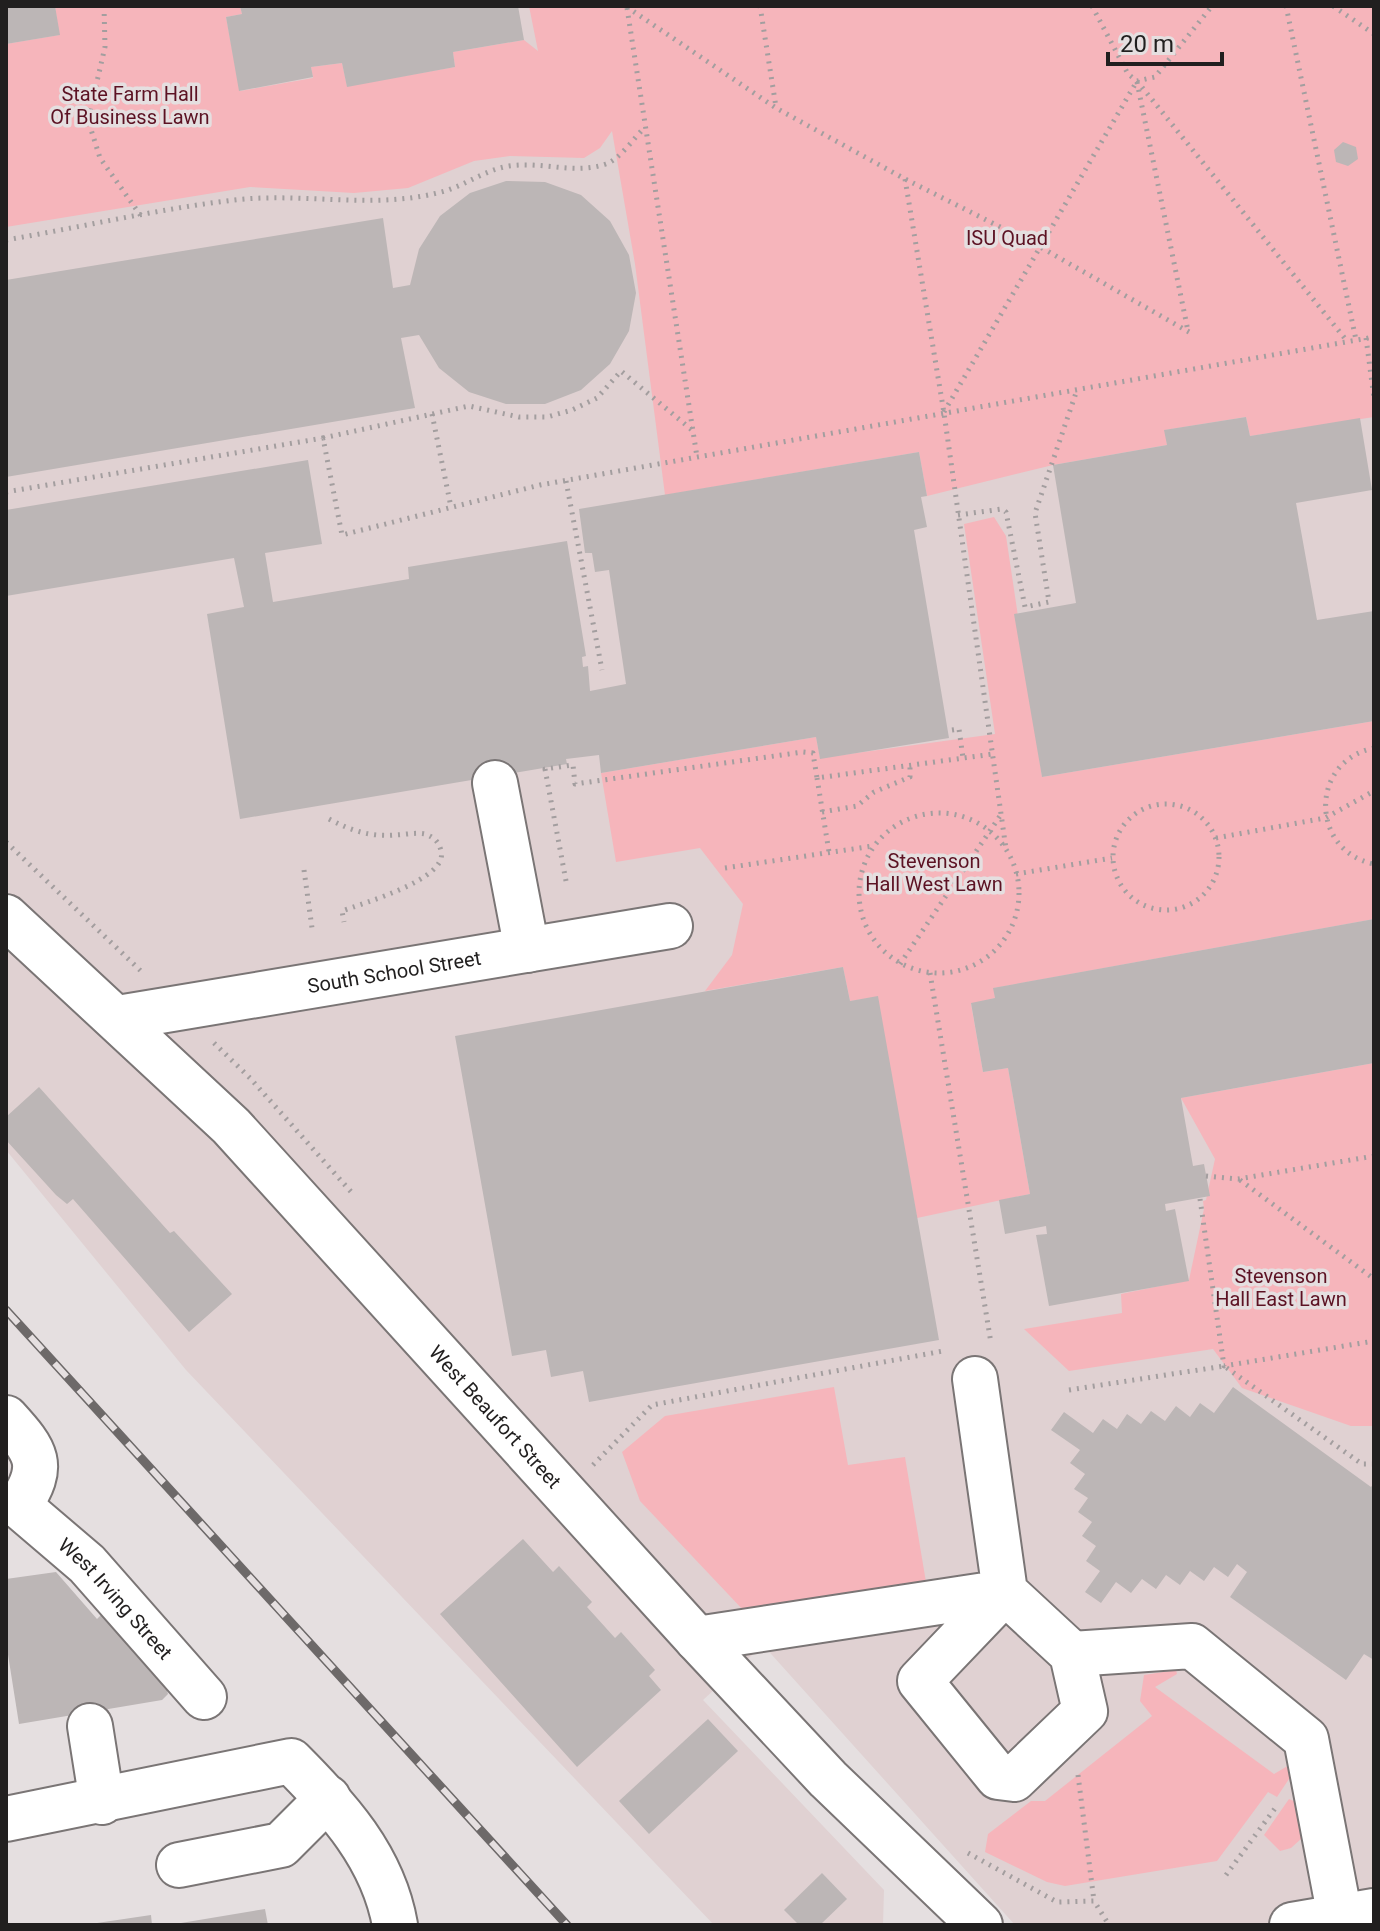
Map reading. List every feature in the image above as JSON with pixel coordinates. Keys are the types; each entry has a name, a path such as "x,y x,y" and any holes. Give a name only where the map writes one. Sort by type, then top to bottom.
{"street":[{"path":"495,783 527,950"},
{"name":"West Beaufort Street","path":"6,917 118,1018 252,1148 828,1779 980,1925"},
{"name":"South School Street","path":"118,1018 670,926"},
{"path":"966,1359 1005,1592 1072,1654 1085,1711 1014,1779 998,1777 920,1681 1005,1592"},
{"path":"6,1418 32,1447 35,1474 12,1508"},
{"name":"West Irving Street","path":"12,1508 87,1564 204,1697"},
{"path":"697,1639 1005,1592"},
{"path":"1072,1654 1192,1646 1306,1739 1357,1914 1292,1925"},
{"path":"90,1726 102,1802"},
{"path":"6,1819 102,1802 291,1761 328,1798 353,1829 378,1870 395,1925"},
{"path":"179,1865 281,1845 328,1798"}],"path":[{"path":"104,6 105,47 88,120 100,158 140,216 146,216"},
{"path":"627,6 776,108 905,179 1042,248 1189,332 1137,81"},
{"path":"627,6 697,457"},
{"path":"760,6 776,108"},
{"path":"1092,6 1128,74 1137,81 1347,341"},
{"path":"944,413 1137,81 1155,77 1212,6"},
{"path":"1286,6 1356,340"},
{"path":"1333,6 1374,34"},
{"path":"6,240 234,200 291,196 354,201 443,192 481,173 510,166 544,165 584,170 610,162 645,127"},
{"path":"905,179 944,413 1006,849 1016,874 1016,918 1003,942 982,961 957,972 930,973 900,964 880,949 865,926 859,898 862,870 874,845 892,827 916,816 941,812 966,817 991,832 1006,849"},
{"path":"323,438 342,535 566,481 1374,337"},
{"path":"1366,338 1374,398"},
{"path":"6,492 323,438 469,406 519,417 547,417 597,398 621,371 693,431"},
{"path":"958,515 1002,509 1006,512 1025,607 1049,602 1035,513 1077,389"},
{"path":"432,414 451,507"},
{"path":"566,481 602,670"},
{"path":"952,730 959,729 963,758"},
{"path":"1374,748 1353,755 1337,769 1329,782 1325,818 1332,836 1344,851 1361,861 1374,864"},
{"path":"566,881 545,769 573,765 575,784 813,753 829,852"},
{"path":"817,778 993,754"},
{"path":"822,812 857,806 874,792 910,777 910,765"},
{"path":"1215,838 1325,818 1374,791"},
{"path":"1152,805 1186,807 1201,816 1215,838 1219,864 1214,882 1197,901 1172,911 1154,910 1131,897 1115,875 1112,858 1115,841 1123,825 1136,813 1152,805"},
{"path":"900,964 1002,812"},
{"path":"329,819 371,835 423,834 436,839 442,858 436,871 394,892 342,911 344,922"},
{"path":"6,842 122,951"},
{"path":"725,868 874,845"},
{"path":"1016,874 1112,858"},
{"path":"304,870 312,928"},
{"path":"593,1465 652,1405 966,1359 992,1343 930,973"},
{"path":"1206,1176 1238,1179 1374,1156"},
{"path":"1238,1179 1374,1279"},
{"path":"1200,1199 1224,1366 1362,1464 1374,1464"},
{"path":"1069,1390 1374,1341"},
{"path":"1076,1762 1094,1901 1109,1925"},
{"path":"1226,1875 1280,1801"},
{"path":"1023,1883 1057,1902 1094,1901"}],"shaded area":[{"path":"6,6 1374,6 1374,1925 1015,1925 763,1645 703,1700 884,1890 883,1925 714,1925 186,1370 6,1150"}],"green space":[{"name":"ISU Quad","path":"55,6 240,6 242,14 226,17 240,91 313,78 311,67 342,63 347,86 455,67 453,52 524,40 538,51 529,6 1374,6 1374,417 1250,436 1246,417 1165,430 1167,445 1053,465 927,496 919,452 665,495 635,264 612,131 600,148 584,158 510,156 474,161 408,188 354,193 250,187 6,227 6,44 59,35"},
{"name":"Stevenson Hall West Lawn","path":"994,517 1006,536 1042,777 1374,721 1374,919 994,988 995,998 971,1004 983,1072 1008,1068 1030,1194 917,1218 877,997 850,1001 843,967 705,991 732,955 743,904 700,848 616,862 601,773 816,737 820,758 995,734 964,524"},
{"name":"Stevenson Hall East Lawn","path":"1374,1063 1372,1426 1351,1426 1242,1388 1213,1349 1069,1371 1024,1329 1122,1313 1121,1294 1189,1280 1203,1201 1206,1200 1215,1159 1181,1098"},
{"path":"834,1387 848,1465 905,1457 926,1582 745,1612 640,1501 622,1452 665,1416"},
{"path":"1176,1670 1177,1674 1155,1687 1274,1774 1291,1764 1291,1776 1277,1797 1268,1792 1217,1861 1065,1886 1047,1882 985,1852 988,1834 1031,1801 1045,1801 1152,1716 1140,1701 1144,1675"},
{"path":"1289,1799 1298,1803 1302,1838 1291,1848 1280,1851 1264,1835"}],"building":[{"path":"6,6 55,6 60,35 6,44"},
{"path":"240,6 518,6 524,40 453,52 455,67 347,87 342,63 311,67 313,77 239,91 226,17 242,14"},
{"path":"1343,142 1356,147 1358,159 1348,166 1336,162 1334,150"},
{"path":"506,181 545,182 581,195 610,221 629,255 636,293 629,331 610,364 581,390 545,404 506,404 469,392 439,368 419,335 401,338 415,408 6,477 6,280 383,218 393,288 410,285 419,249 440,216 470,193"},
{"path":"1246,417 1250,436 1360,418 1372,490 1296,503 1317,620 1374,611 1374,721 1042,777 1014,614 1076,603 1053,465 1167,445 1164,430"},
{"path":"919,452 927,496 921,497 927,527 914,530 949,738 820,759 816,737 601,773 599,755 566,759 567,764 240,819 207,614 244,607 234,558 6,596 6,510 308,460 322,544 265,553 273,602 409,579 408,567 567,541 586,656 582,657 583,667 588,666 590,691 626,684 609,570 595,572 592,553 585,553 579,509"},
{"path":"1374,919 1374,1063 1181,1098 1193,1166 1204,1164 1210,1196 1165,1204 1166,1211 1175,1209 1189,1281 1049,1306 1036,1235 1047,1234 1046,1226 1005,1234 999,1200 1030,1194 1008,1068 983,1072 971,1003 995,998 993,988"},
{"path":"843,967 850,1001 878,996 939,1340 589,1402 583,1371 551,1377 546,1350 512,1356 455,1036"},
{"path":"39,1087 170,1233 174,1231 232,1294 189,1332 73,1199 67,1204 56,1195 6,1140 6,1117"},
{"path":"1233,1387 1371,1487 1374,1483 1374,1660 1364,1654 1346,1680 1230,1597 1247,1572 1237,1564 1228,1577 1214,1567 1204,1581 1190,1571 1180,1585 1166,1575 1156,1589 1142,1579 1131,1593 1116,1582 1101,1603 1085,1592 1100,1571 1086,1561 1096,1546 1082,1536 1092,1522 1078,1512 1088,1498 1074,1489 1085,1474 1070,1463 1080,1450 1051,1430 1064,1412 1093,1433 1103,1419 1117,1429 1127,1414 1141,1424 1151,1411 1165,1421 1176,1406 1190,1417 1200,1403 1214,1413"},
{"path":"523,1539 553,1572 559,1566 592,1602 587,1607 615,1638 621,1632 655,1670 649,1676 661,1690 577,1767 440,1614"},
{"path":"56,1572 97,1619 105,1611 166,1687 168,1694 162,1700 19,1724 6,1642 6,1579"},
{"path":"708,1719 738,1751 649,1834 619,1801"},
{"path":"822,1873 847,1899 820,1925 799,1925 784,1910"},
{"path":"265,1909 268,1925 181,1923"},
{"path":"151,1915 152,1925 97,1925 97,1923"}],"railway":[{"path":"6,1310 567,1925"}],"park label":[{"name":"State Farm Hall Of Business Lawn","path":"130,106"}]}
